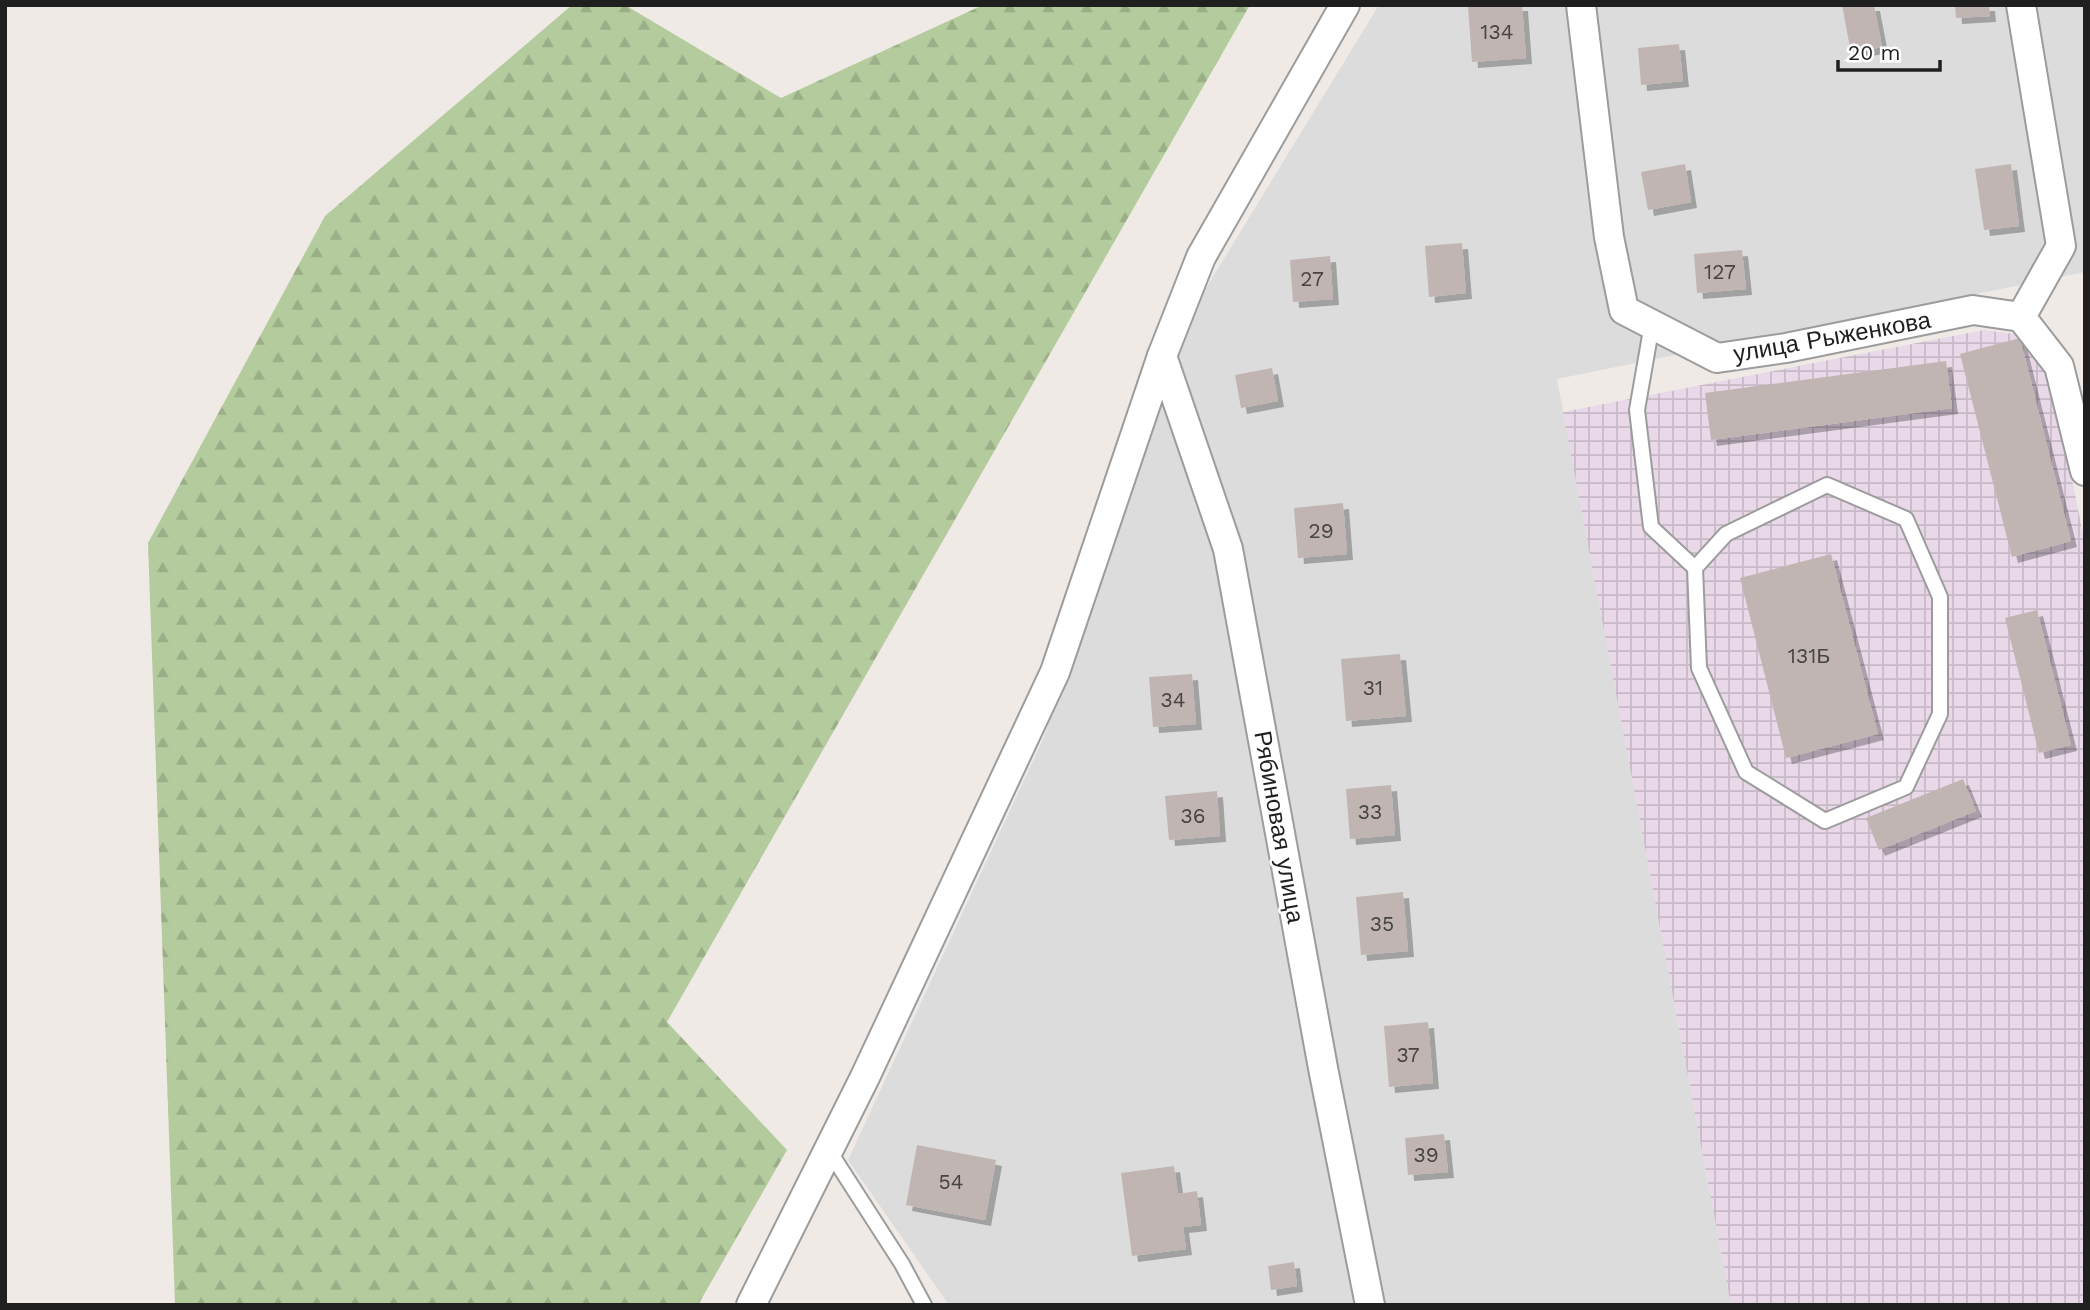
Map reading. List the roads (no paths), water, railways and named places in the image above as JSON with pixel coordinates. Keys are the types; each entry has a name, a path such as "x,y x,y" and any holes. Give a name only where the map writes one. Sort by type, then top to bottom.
{"street":[{"path":"751,1305 1055,672 1162,356 1201,257 1345,5"},
{"name":"улица Рыженкова","path":"1581,5 1609,237 1624,310 1717,358 1786,348 1973,310 2021,317"},
{"path":"2021,5 2061,246 2021,317 2059,366 2085,471"},
{"name":"Рябиновая улица","path":"1162,356 1228,549 1323,1068 1370,1305"}],"lane":[{"path":"1652,324 1637,410 1651,527 1695,569 1699,668 1746,772 1825,821 1906,788 1940,714 1940,597 1906,519 1827,485 1726,534 1695,569"},
{"path":"828,1149 902,1264 924,1305"}]}
